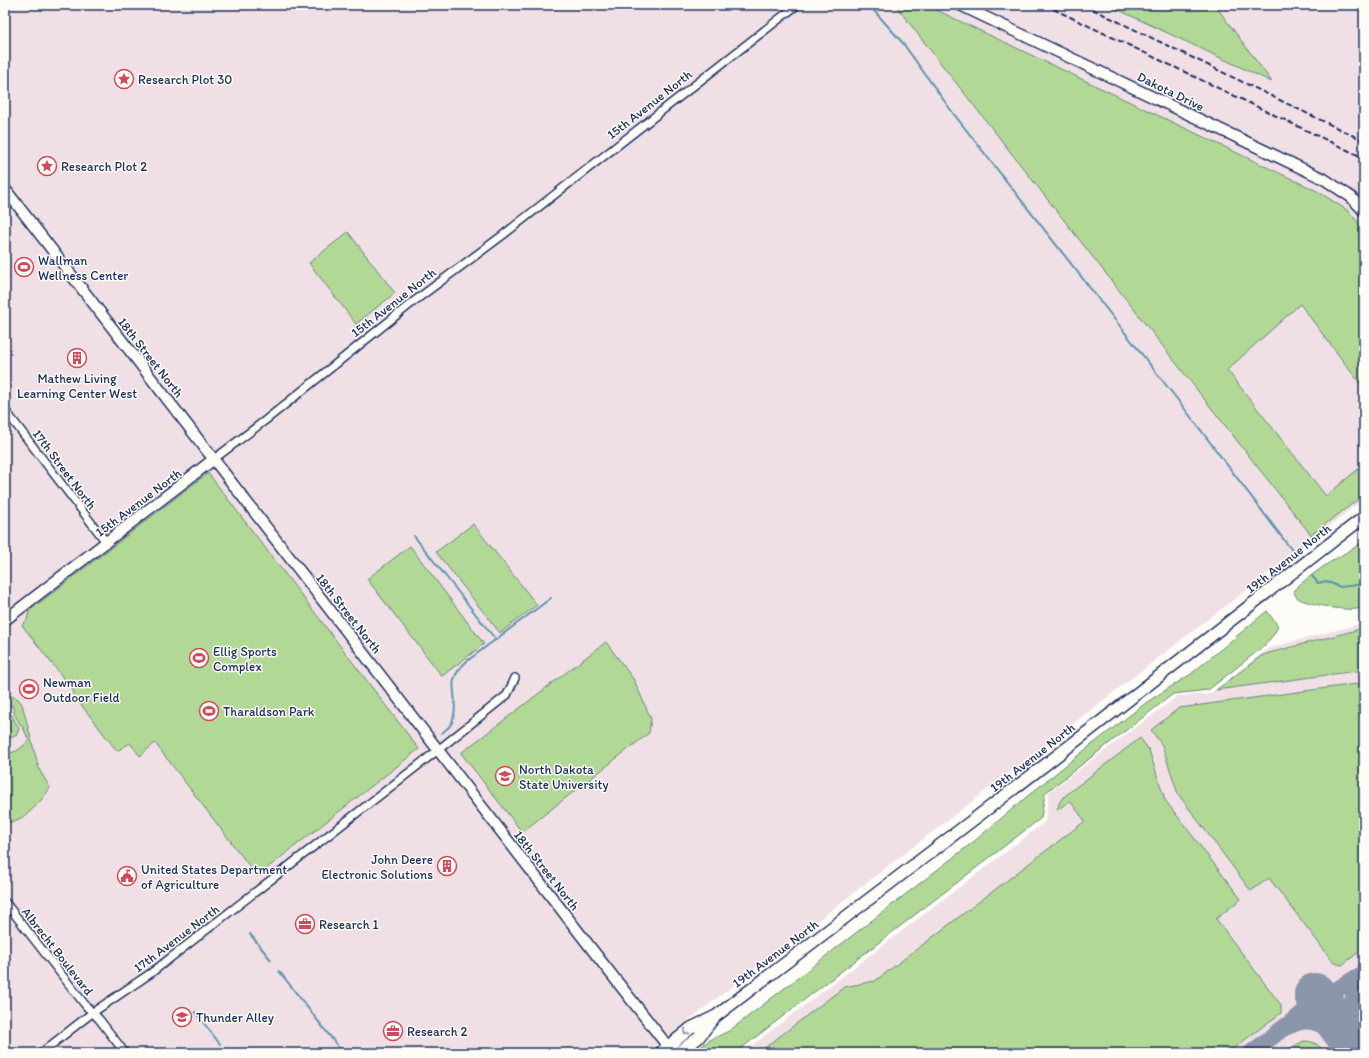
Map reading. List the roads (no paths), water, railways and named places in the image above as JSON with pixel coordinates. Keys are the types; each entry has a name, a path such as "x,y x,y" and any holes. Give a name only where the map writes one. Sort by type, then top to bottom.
{"main road":[{"name":"19th Avenue North","path":"667,1051 691,1028 716,1016 1076,741 1364,517"},
{"name":"19th Avenue North","path":"678,1053 698,1038 716,1016"}],"street":[{"name":"15th Avenue North","path":"5,620 267,419 413,302 539,207 797,5"},
{"name":"Dakota Drive","path":"960,5 1324,179 1351,197 1364,211"},
{"name":"18th Street North","path":"5,189 596,955 667,1051"},
{"name":"17th Street North","path":"5,410 106,542"},
{"name":"17th Avenue North","path":"41,1053 92,1013 151,973 438,750 507,695 515,678"},
{"name":"Albrecht Boulevard","path":"5,902 86,1006 125,1053"}],"waterway":[{"path":"869,5 902,42 953,113 1184,408 1294,553"},
{"path":"414,536 496,640"},
{"path":"1312,576 1318,583 1326,581 1340,587 1364,584"},
{"path":"442,733 453,721 455,707 453,687 456,675 460,669 467,661 551,598"},
{"path":"250,934 271,960"},
{"path":"279,971 343,1053"},
{"path":"195,1012 220,1044"}],"railway":[{"path":"1045,5 1364,158"},
{"path":"1084,5 1364,141"}],"place":[{"name":"Research Plot 30","path":"124,79"},
{"name":"Research Plot 2","path":"47,166"},
{"name":"Wallman Wellness Center","path":"24,267"},
{"name":"Mathew Living Learning Center West","path":"77,358"},
{"name":"Ellig Sports Complex","path":"199,658"},
{"name":"Newman Outdoor Field","path":"29,689"},
{"name":"Tharaldson Park","path":"209,711"},
{"name":"North Dakota State University","path":"505,776"},
{"name":"John Deere Electronic Solutions","path":"447,866"},
{"name":"United States Department of Agriculture","path":"127,876"},
{"name":"Research 1","path":"305,924"},
{"name":"Thunder Alley","path":"182,1017"},
{"name":"Research 2","path":"393,1031"}]}
